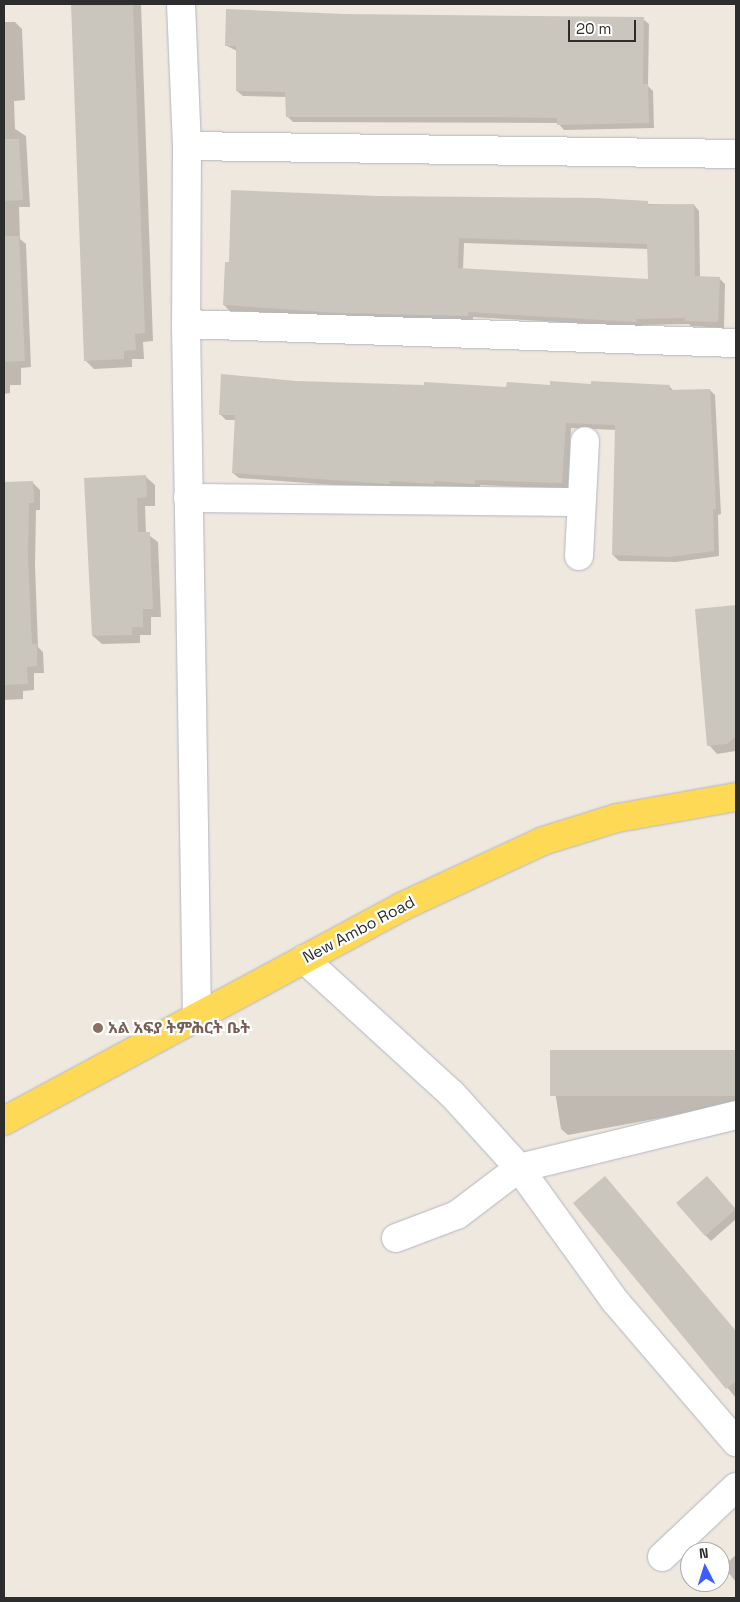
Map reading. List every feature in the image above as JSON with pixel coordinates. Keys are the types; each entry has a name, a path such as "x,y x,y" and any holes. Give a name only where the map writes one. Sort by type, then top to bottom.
{"main road":[{"name":"New Ambo Road","path":"4,1121 401,907 543,840 617,818 736,797"}],"street":[{"path":"181,4 187,146 186,324 197,1018"},
{"path":"187,146 736,154"},
{"path":"186,324 736,343"},
{"path":"578,556 585,442"},
{"path":"188,498 580,502"},
{"path":"304,959 452,1094 519,1168 616,1301 736,1442"},
{"path":"396,1238 457,1215 519,1168 734,1118"},
{"path":"662,1557 736,1487"}],"building":[{"path":"71,4 133,4 145,333 135,334 136,350 124,351 124,359 84,361"},
{"path":"226,9 344,14 644,17 643,84 648,84 649,123 557,125 557,118 499,117 286,117 285,92 236,91 236,46 225,46"},
{"path":"4,139 19,139 23,200 4,201"},
{"path":"231,190 379,196 597,198 648,201 648,205 694,204 695,276 720,277 718,322 684,321 685,318 636,319 636,322 468,312 468,316 339,313 223,305 225,262 229,262","holes":["459,238 647,244 648,279 458,268"]},
{"path":"4,236 19,236 25,361 4,362"},
{"path":"221,374 296,381 424,385 424,382 506,387 507,382 550,385 550,381 591,384 591,381 670,385 669,390 710,389 716,509 713,509 714,551 670,557 612,555 615,425 566,423 562,483 475,480 475,484 434,481 434,484 390,481 389,484 232,473 235,415 219,415"},
{"path":"146,475 147,497 137,498 138,532 150,532 153,609 143,609 143,627 132,627 132,635 92,636 84,478"},
{"path":"33,481 34,503 29,503 28,557 32,644 37,644 37,666 27,667 28,684 4,685 4,482"},
{"path":"736,605 736,736 727,744 707,746 695,609"},
{"path":"550,1050 736,1050 736,1096 550,1096"},
{"path":"605,1176 736,1331 736,1381 726,1389 573,1203"},
{"path":"707,1176 736,1209 705,1236 676,1203"}],"place":[{"name":"አል አፍያ ትምሕርት ቤት","path":"98,1028"}]}
